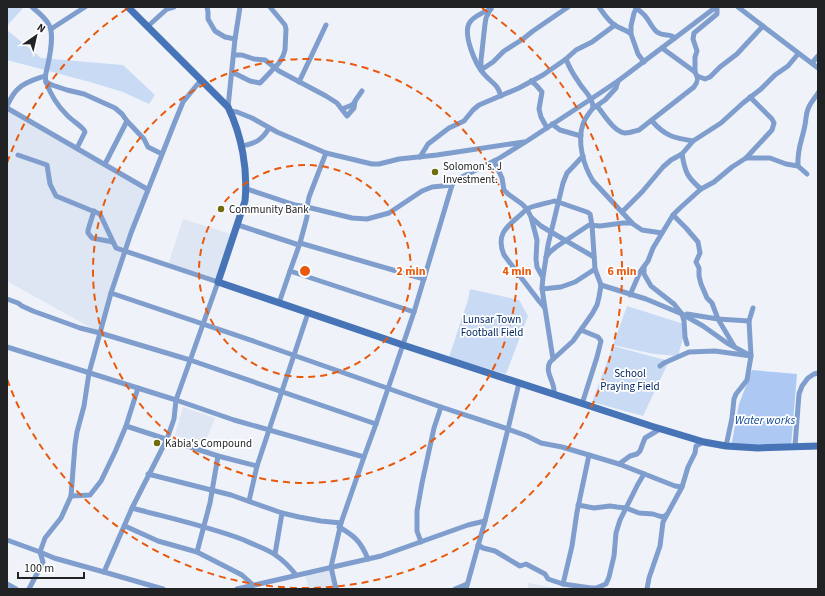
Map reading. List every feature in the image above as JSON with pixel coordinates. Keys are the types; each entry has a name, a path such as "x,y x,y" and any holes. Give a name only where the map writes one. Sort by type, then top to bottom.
{"street":[{"path":"32,7 46,20 51,29 51,51 45,76 46,82 54,98 65,114 85,132 77,148"},
{"path":"51,29 85,7"},
{"path":"104,572 148,474 167,439 174,419 176,400 238,225 244,206 247,189 246,166 234,118 229,109 128,7"},
{"path":"147,27 167,9 174,7"},
{"path":"207,7 208,19 215,31 219,35 235,40"},
{"path":"229,109 235,40 240,7"},
{"path":"232,73 250,81 260,83 274,68 282,56 285,50 286,29 285,25 270,7"},
{"path":"481,70 493,62 504,51 568,7"},
{"path":"599,7 605,16 615,25 631,34"},
{"path":"566,59 578,83 595,104 614,127 624,133 639,130 696,84 695,62 697,51 693,39 694,33 718,13 716,7 618,81 595,104 583,123 581,149 593,181 632,223 642,230 662,233"},
{"path":"738,7 818,68"},
{"path":"481,70 485,24 491,8"},
{"path":"491,8 472,19 467,27 468,40 483,74 497,88 501,96"},
{"path":"644,62 638,54 631,34 634,13 637,8 647,17 656,32 662,35 671,35 675,38"},
{"path":"299,82 326,25"},
{"path":"420,157 428,144 449,128 464,121 479,105 544,75 576,50 592,42 615,25"},
{"path":"662,48 705,80 737,54 763,26"},
{"path":"622,212 642,192 663,167 671,160 682,154 693,141 721,123 775,75 788,66 798,54"},
{"path":"234,55 242,55 254,59 265,60 274,68 337,103 347,116 354,108 355,101"},
{"path":"812,63 818,56"},
{"path":"45,76 18,88 7,107 147,189"},
{"path":"30,589 43,562 40,552 45,538 61,518 71,496 75,445 84,406 89,373 124,251 147,189 183,102 201,80"},
{"path":"531,81 542,92 539,109 541,117 547,128"},
{"path":"336,589 331,567 340,525 414,312 452,185 455,181 494,161 552,124 605,100 616,88 618,81"},
{"path":"46,82 66,90 84,94 118,110 144,139 148,147 162,154"},
{"path":"342,109 352,105 362,91"},
{"path":"798,166 797,156 807,112 818,93"},
{"path":"630,294 640,272 648,261 653,248 673,215 701,189 714,182 746,158 772,130 774,123 772,120 750,97"},
{"path":"229,109 252,118 270,128 326,153 372,164 527,141"},
{"path":"105,164 127,121"},
{"path":"652,121 658,129 667,134 678,139 693,141"},
{"path":"552,124 560,130 581,136"},
{"path":"241,146 251,144 259,140 270,128"},
{"path":"280,303 300,244 307,217 309,197 326,153"},
{"path":"682,154 684,167 687,174 701,189"},
{"path":"18,155 47,165 50,184 56,196 100,214 116,248 124,251 582,404 704,442 726,446 758,448 818,446"},
{"path":"553,359 542,289 543,270 565,177 583,156"},
{"path":"746,158 770,158 786,164 798,166 807,174"},
{"path":"494,161 502,178 504,190 522,204 527,209 531,217 537,240 536,259 543,277"},
{"path":"247,189 295,205 352,218 367,219 389,213 422,191 432,187 452,185"},
{"path":"544,306 510,264 501,249 502,237 503,231 506,227 527,209 558,202 589,213 592,225 595,269 601,285 601,290 597,305 573,341 550,362 548,367 555,389 554,394"},
{"path":"94,211 88,230 90,236 92,238 113,242"},
{"path":"673,215 698,242 700,253 696,262 699,268 699,276 704,292 712,303 718,319 734,346"},
{"path":"531,217 551,232 594,257"},
{"path":"546,258 550,252 589,225 600,226 632,223"},
{"path":"238,225 424,279"},
{"path":"644,268 643,272 651,286 674,304 682,314 687,344"},
{"path":"542,289 561,287 575,282 595,269"},
{"path":"290,271 414,312"},
{"path":"601,285 630,294 682,314 751,356"},
{"path":"111,293 508,429 528,436 541,443 562,447 619,464 668,484 682,487"},
{"path":"7,299 33,311 80,328 190,360 376,424"},
{"path":"726,446 732,418 734,399 747,380 751,356 749,321 753,308"},
{"path":"249,501 257,466 308,313"},
{"path":"682,314 718,319 749,321"},
{"path":"580,330 595,335 602,341 582,404"},
{"path":"7,347 176,400 234,420 364,457"},
{"path":"660,366 689,352 715,351 751,356"},
{"path":"795,446 799,394 802,386 808,378 814,374 818,374"},
{"path":"455,589 466,587 485,521 519,383"},
{"path":"71,496 90,495 101,481 126,426 138,388"},
{"path":"421,542 417,531 417,511 434,428 441,407"},
{"path":"126,426 218,456 257,466"},
{"path":"619,464 630,456 637,454 640,451 644,438 660,429"},
{"path":"647,589 649,578 660,546 663,522 682,487 685,474 695,453 696,446 704,442"},
{"path":"563,584 572,546 578,505 589,455"},
{"path":"197,552 210,503 218,456"},
{"path":"148,474 231,495 299,518 340,525 354,536 364,549 368,559"},
{"path":"478,545 495,551 520,566 526,564 545,574 548,579 563,584 591,588 596,588 606,584 614,556 616,533 620,520 644,474"},
{"path":"578,505 594,508 610,506 626,508 639,513 653,514 663,517 666,516"},
{"path":"132,508 204,527 266,549 275,554 291,568 296,575"},
{"path":"275,554 282,513"},
{"path":"237,589 381,556 468,525 485,521"},
{"path":"125,526 158,541 197,552 242,575 253,585"},
{"path":"7,540 54,558 163,589"},
{"path":"7,584 16,589"}],"shaded area":[{"path":"7,109 147,189 100,333 7,281"},
{"path":"183,219 234,235 218,282 168,265"},
{"path":"183,407 215,418 204,445 175,435"},
{"path":"333,570 336,589 309,589 305,576"},
{"path":"528,583 556,588 557,589 528,589"}],"green space":[{"path":"7,7 24,7 7,26"},
{"path":"7,30 41,58 123,65 155,95 149,104 123,92 7,60"},
{"name":"Lunsar Town Football Field","path":"470,289 519,300 528,316 506,374 449,357 468,300"},
{"path":"627,306 687,325 678,356 654,354 613,345"},
{"name":"School Praying Field","path":"613,346 669,361 643,416 592,402"}],"water":[{"name":"Water works","path":"752,370 797,374 791,446 731,447 739,404"}],"place":[{"name":"Solomon's. J Investment.","path":"435,172"},
{"name":"Community Bank","path":"221,209"},
{"name":"Kabia's Compound","path":"157,443"}]}
